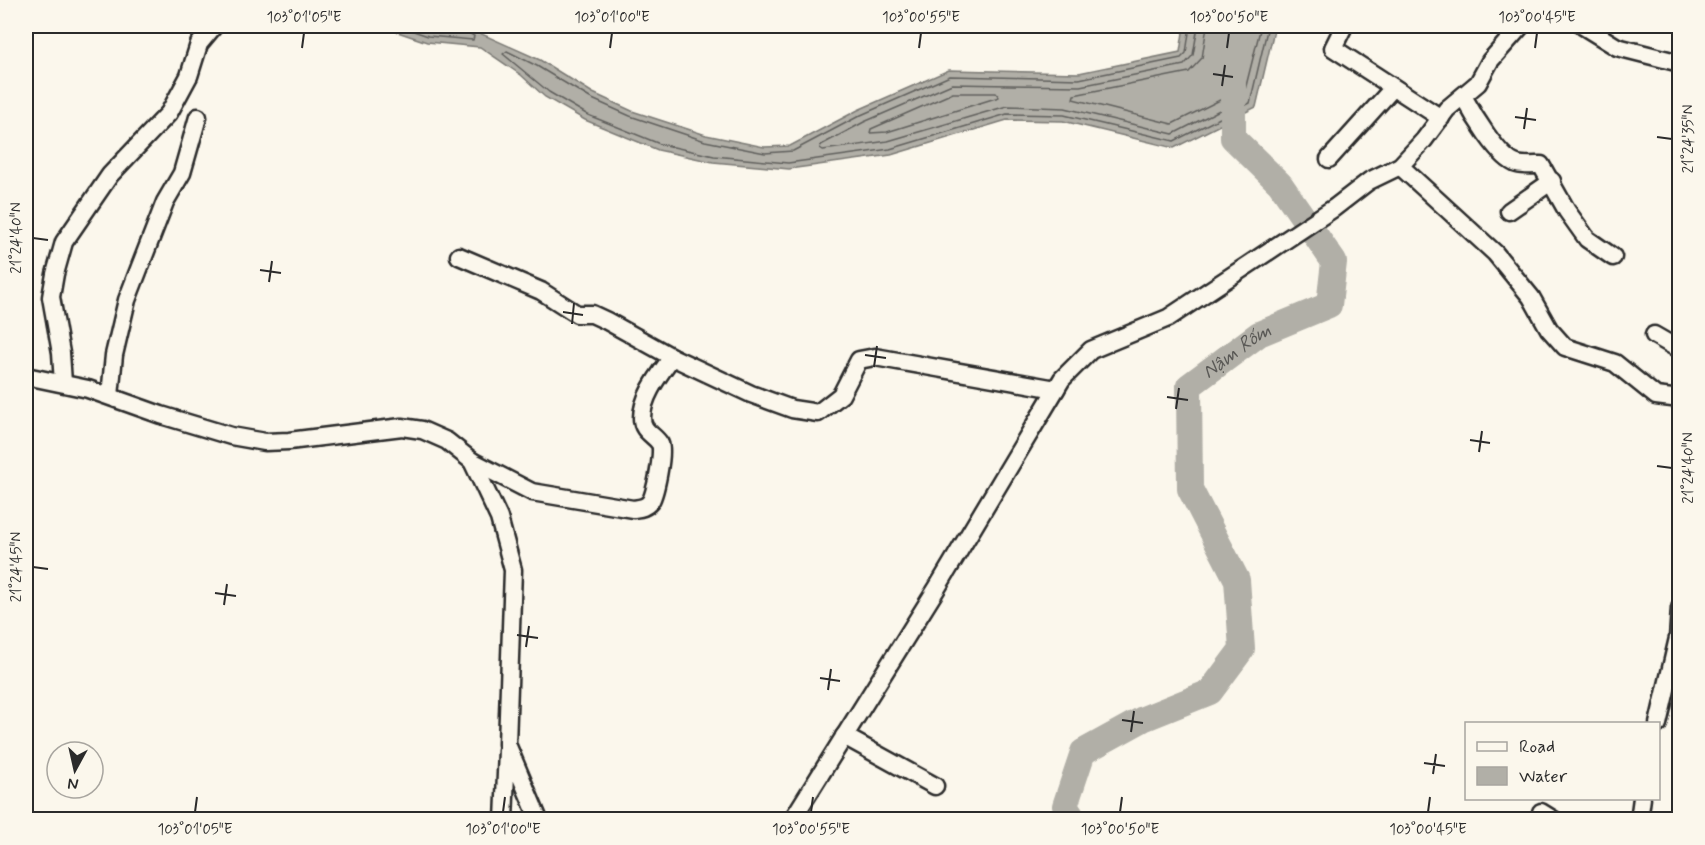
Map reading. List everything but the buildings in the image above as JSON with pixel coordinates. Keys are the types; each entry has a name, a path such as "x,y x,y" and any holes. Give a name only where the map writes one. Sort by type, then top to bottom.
{"street":[{"path":"63,383 51,297 64,242 110,175 169,112 189,76 200,44 214,26"},
{"path":"1344,26 1333,48 1441,118"},
{"path":"792,819 949,568 1062,379 1090,350 1168,318 1334,208 1369,181 1400,166 1441,118 1478,83 1490,61 1521,26"},
{"path":"1583,26 1617,47 1680,63"},
{"path":"1329,159 1393,88"},
{"path":"1463,96 1477,121 1507,157 1516,164 1541,165 1567,211 1587,239 1613,257"},
{"path":"110,396 114,355 127,300 165,202 182,173 198,117"},
{"path":"1400,166 1495,253 1531,297 1549,329 1565,347 1615,363 1656,396 1680,399"},
{"path":"1509,211 1552,181"},
{"path":"459,256 541,291 577,314 592,314 607,321 672,357 751,394 792,409 818,413 841,395 859,360 875,357 1056,389"},
{"path":"1654,335 1680,350"},
{"path":"26,376 110,396 161,415 231,436 265,442 402,427 422,430 447,441 472,461 532,492 633,509 643,508 653,497 661,452 660,444 645,430 642,421 643,411 651,388 672,357"},
{"path":"472,461 499,518 513,570 504,819"},
{"path":"1658,722 1678,638 1680,608"},
{"path":"844,736 934,786"},
{"path":"507,744 538,819"},
{"path":"1639,819 1642,800"}],"water":[{"path":"380,26 464,26 540,60 593,93 632,111 706,135 764,147 790,146 858,110 949,70 1079,73 1180,52 1184,26 1275,26 1256,107 1174,148 1063,121 1007,120 891,155 789,169 713,162 658,150 585,120 545,97 521,75 480,47 427,42"}],"waterway":[{"name":"Nậm Rốm","path":"1074,820 1065,806 1083,752 1143,719 1210,692 1242,649 1237,580 1190,489 1189,386 1259,334 1329,305 1334,262 1280,184 1233,138 1233,65 1240,26"}]}
